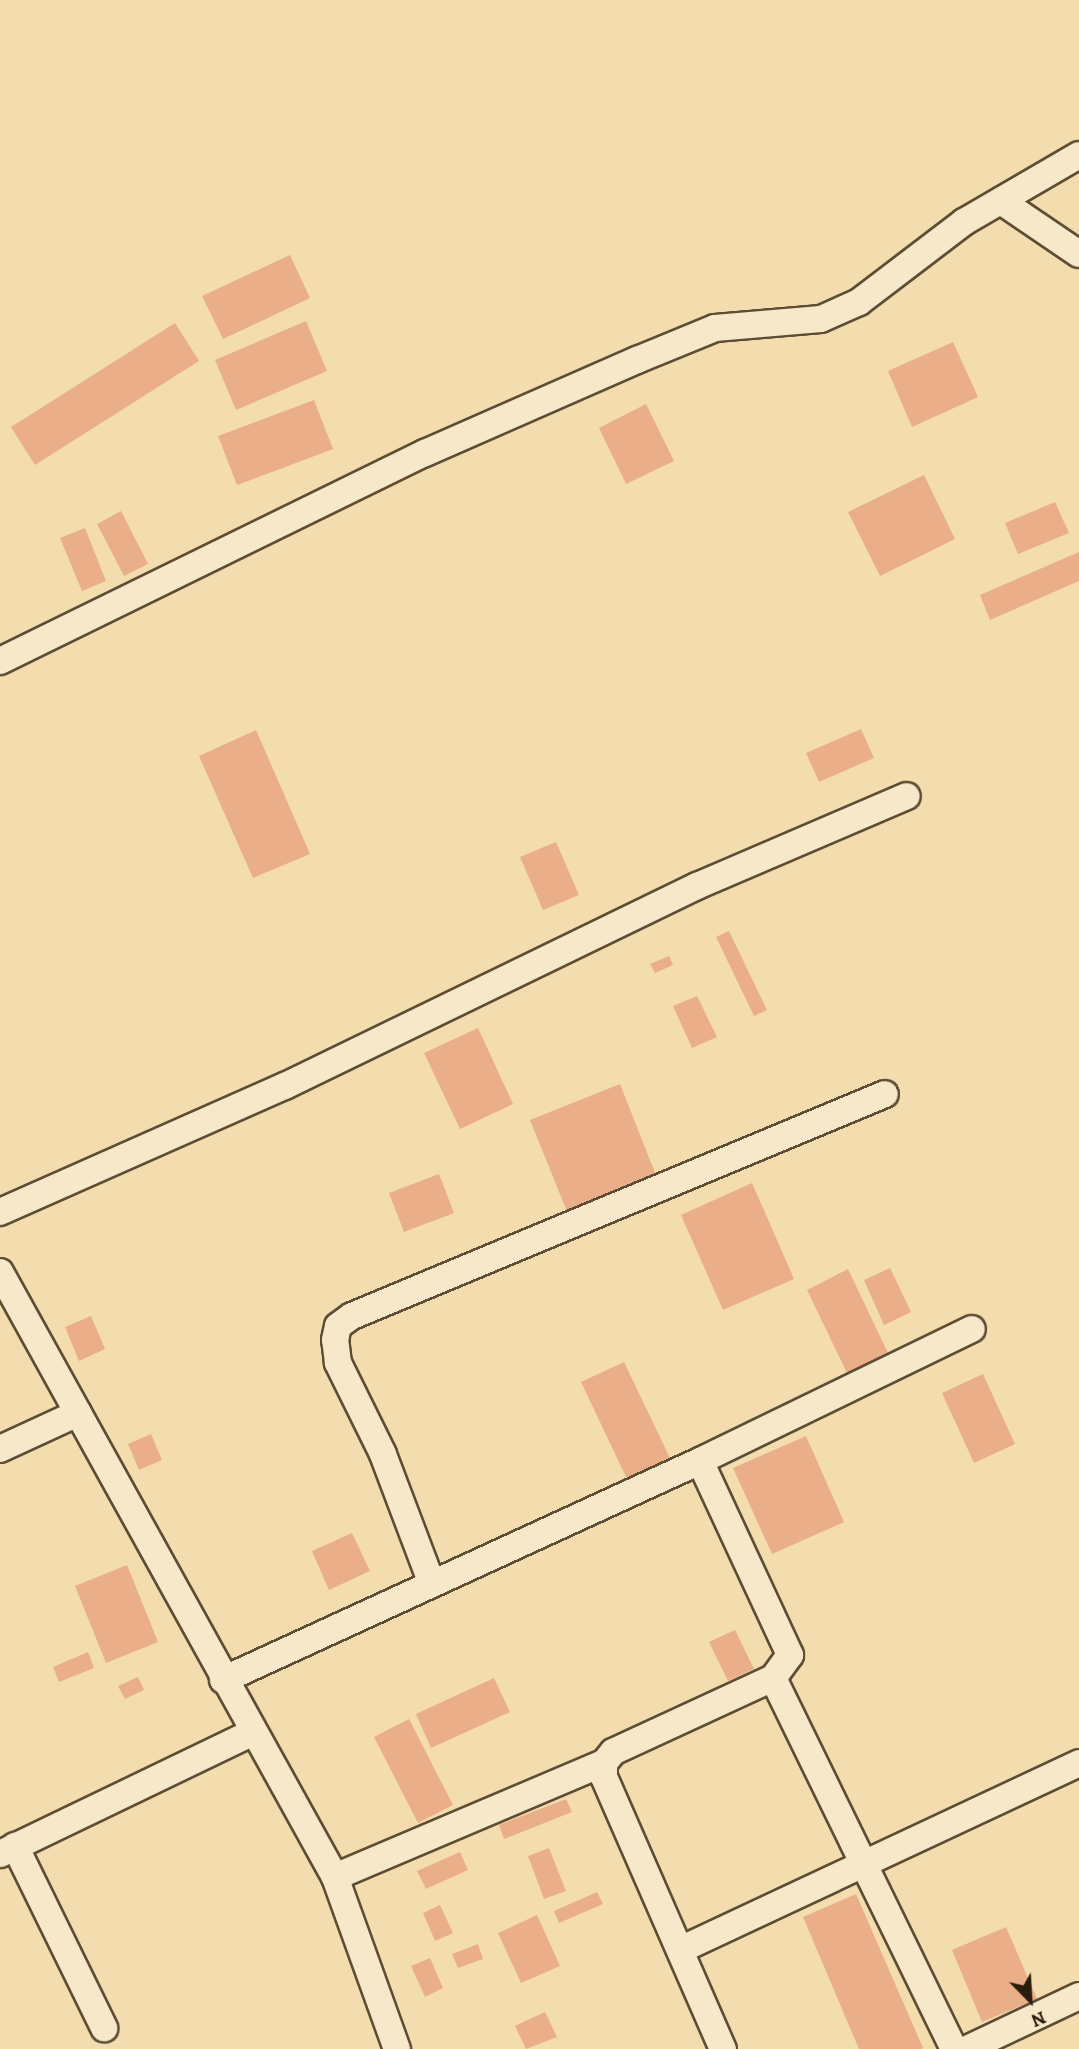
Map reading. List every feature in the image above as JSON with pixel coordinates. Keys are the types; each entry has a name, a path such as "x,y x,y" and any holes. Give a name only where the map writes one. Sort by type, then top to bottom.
{"street":[{"path":"0,660 413,459 637,360 715,328 821,319 859,302 964,222 1079,155"},
{"path":"1001,201 1079,254"},
{"path":"0,1212 285,1086 697,886 906,796"},
{"path":"432,1584 383,1454 338,1363 335,1340 338,1326 352,1316 885,1094"},
{"path":"0,1272 223,1680 335,1877 397,2049"},
{"path":"223,1680 700,1461 972,1329"},
{"path":"0,1449 78,1413"},
{"path":"335,1877 604,1763 613,1752 773,1678 790,1656 700,1461"},
{"path":"773,1678 954,2049"},
{"path":"104,2028 7,1850 253,1732"},
{"path":"604,1763 604,1777 723,2049"},
{"path":"680,1950 1079,1763"},
{"path":"967,2049 1079,1996"}],"building":[{"path":"290,255 310,298 223,339 202,296"},
{"path":"306,321 327,371 236,410 215,360"},
{"path":"175,323 199,361 35,465 11,427"},
{"path":"953,342 978,397 912,427 888,371"},
{"path":"314,400 333,449 237,485 218,436"},
{"path":"646,404 674,461 626,484 599,428"},
{"path":"924,475 955,539 880,576 848,512"},
{"path":"1055,502 1069,533 1018,554 1005,523"},
{"path":"121,511 148,564 124,576 97,524"},
{"path":"85,528 106,581 82,591 60,538"},
{"path":"1079,552 1079,581 990,620 980,595"},
{"path":"861,729 874,758 819,782 806,753"},
{"path":"256,730 310,854 253,878 199,756"},
{"path":"556,842 579,895 543,910 520,857"},
{"path":"729,931 767,1010 754,1016 716,937"},
{"path":"669,956 673,965 655,973 650,964"},
{"path":"697,996 717,1037 692,1048 673,1006"},
{"path":"478,1028 513,1104 460,1129 424,1053"},
{"path":"620,1084 657,1178 568,1214 530,1120"},
{"path":"439,1174 454,1213 404,1232 389,1193"},
{"path":"752,1183 794,1279 723,1310 681,1215"},
{"path":"890,1268 911,1312 884,1325 864,1280"},
{"path":"848,1269 888,1353 847,1373 807,1290"},
{"path":"91,1316 105,1349 79,1361 65,1327"},
{"path":"624,1362 670,1458 627,1479 581,1382"},
{"path":"983,1374 1015,1444 974,1463 942,1393"},
{"path":"151,1434 162,1460 139,1470 128,1444"},
{"path":"806,1436 844,1522 772,1554 733,1468"},
{"path":"352,1533 370,1571 329,1590 312,1551"},
{"path":"127,1565 158,1642 106,1663 75,1586"},
{"path":"735,1630 754,1669 728,1681 709,1642"},
{"path":"88,1652 94,1668 59,1682 53,1667"},
{"path":"138,1677 144,1690 125,1699 118,1686"},
{"path":"494,1678 510,1712 431,1748 416,1714"},
{"path":"409,1719 453,1805 418,1823 374,1737"},
{"path":"566,1799 572,1812 504,1839 499,1825"},
{"path":"549,1848 566,1891 544,1899 528,1856"},
{"path":"460,1852 468,1870 426,1889 417,1871"},
{"path":"597,1892 603,1904 559,1923 554,1911"},
{"path":"856,1894 923,2048 921,2049 859,2049 803,1917"},
{"path":"440,1905 453,1933 435,1941 423,1913"},
{"path":"537,1915 560,1966 521,1983 498,1933"},
{"path":"1006,1927 1037,1999 982,2022 952,1950"},
{"path":"478,1944 483,1959 458,1968 452,1954"},
{"path":"430,1958 443,1988 425,1997 411,1966"},
{"path":"545,2012 557,2037 526,2049 515,2026"}]}
